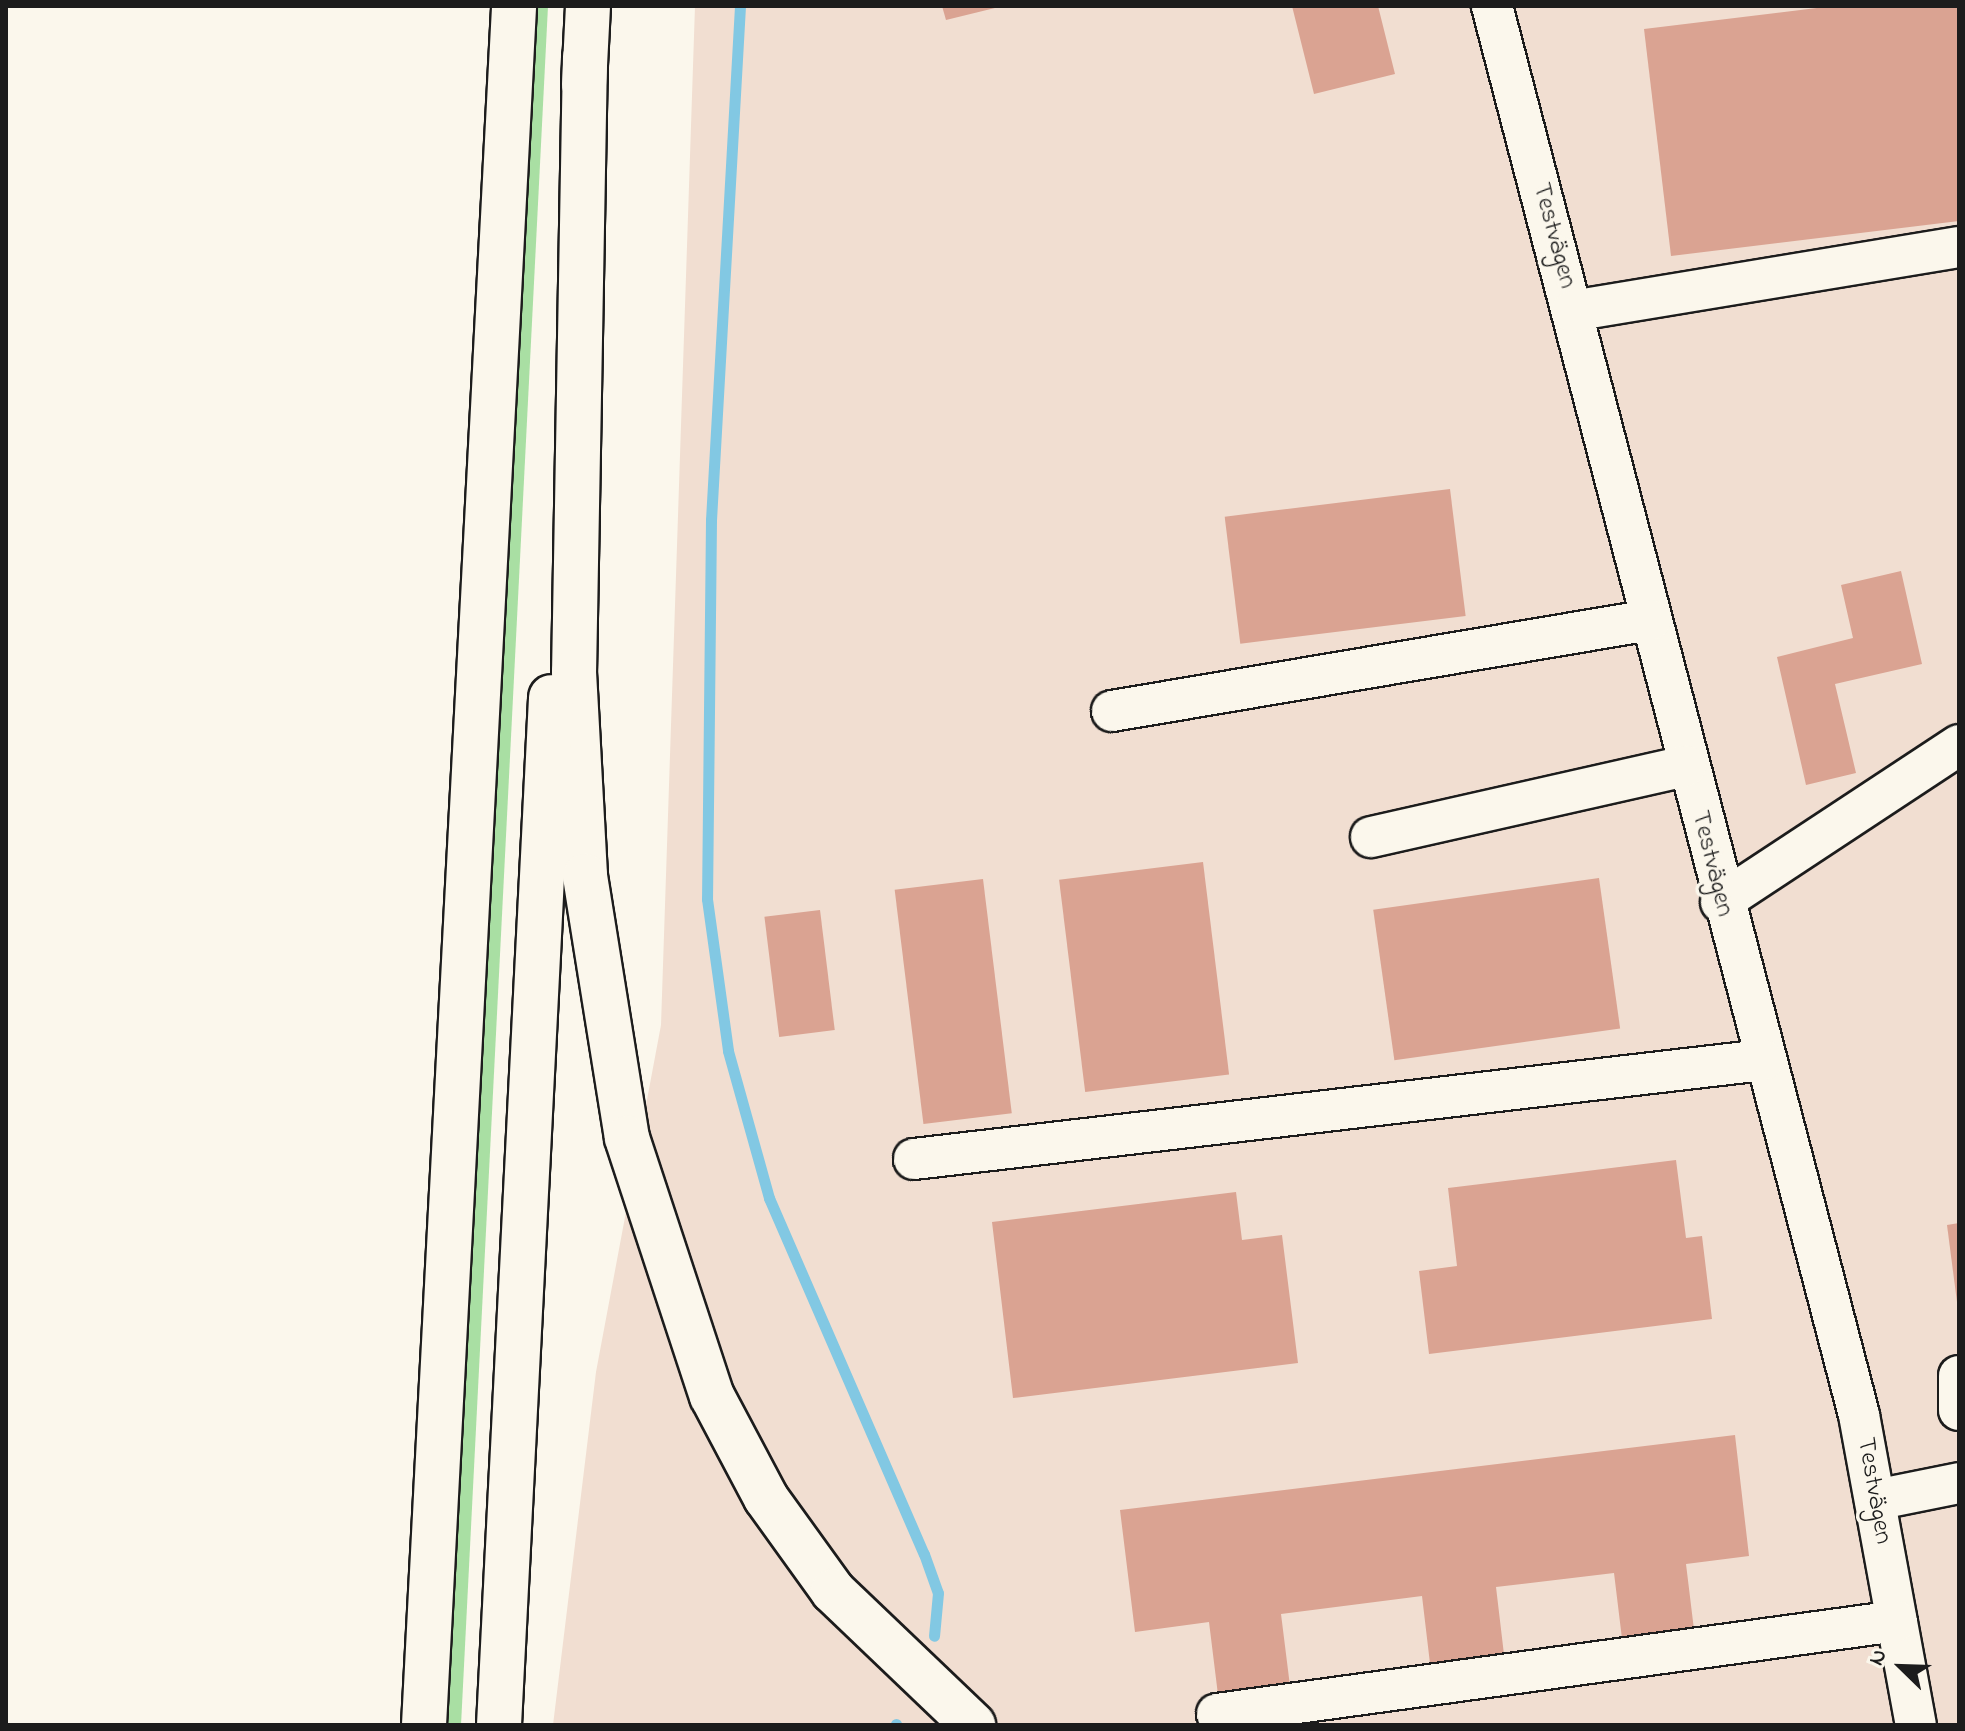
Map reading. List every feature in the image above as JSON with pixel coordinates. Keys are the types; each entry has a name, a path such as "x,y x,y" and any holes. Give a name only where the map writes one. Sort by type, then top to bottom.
{"highway":[{"path":"424,1725 514,6"},
{"path":"499,1725 588,6"},
{"path":"585,57 574,672 585,876 627,1138 712,1396 766,1498 833,1591 973,1725"},
{"path":"410,1725 431,1592"}],"street":[{"name":"Testvägen","path":"1492,6 1875,1500 1916,1725"},
{"path":"1572,311 1959,247"},
{"path":"1112,711 1650,620"},
{"path":"1721,902 1959,745"},
{"path":"1371,837 1686,766"},
{"path":"914,1159 1763,1060"},
{"path":"1959,1376 1959,1410"},
{"path":"1875,1500 1959,1483"},
{"path":"1217,1714 1897,1621"}],"shaded area":[{"path":"695,6 1959,6 1959,1725 553,1725 596,1372 661,1025"}],"green space":[{"path":"527,6 548,6 461,1725 436,1725"}],"building":[{"path":"942,6 998,6 999,7 946,20"},
{"path":"1292,6 1378,6 1395,74 1314,94"},
{"path":"1833,6 1959,6 1959,221 1671,256 1644,29"},
{"path":"1450,489 1466,616 1240,644 1225,517"},
{"path":"1901,571 1922,664 1835,684 1856,773 1806,785 1777,657 1853,638 1841,585"},
{"path":"1203,862 1229,1074 1085,1092 1059,880"},
{"path":"1599,878 1620,1029 1394,1060 1373,910"},
{"path":"983,879 1012,1113 923,1124 895,890"},
{"path":"820,910 835,1030 779,1037 764,917"},
{"path":"1676,1160 1686,1238 1702,1236 1712,1319 1429,1354 1419,1271 1457,1266 1448,1188"},
{"path":"1236,1192 1242,1240 1282,1235 1298,1363 1013,1398 992,1222"},
{"path":"1959,1223 1959,1302 1957,1302 1947,1225"},
{"path":"1735,1435 1749,1556 1686,1564 1695,1638 1623,1647 1614,1573 1496,1587 1505,1663 1431,1672 1422,1596 1281,1614 1291,1694 1219,1703 1209,1622 1135,1632 1120,1510"}],"waterway":[{"path":"740,6 711,520 707,899 728,1051 769,1198 924,1554 938,1593 934,1636"}]}
